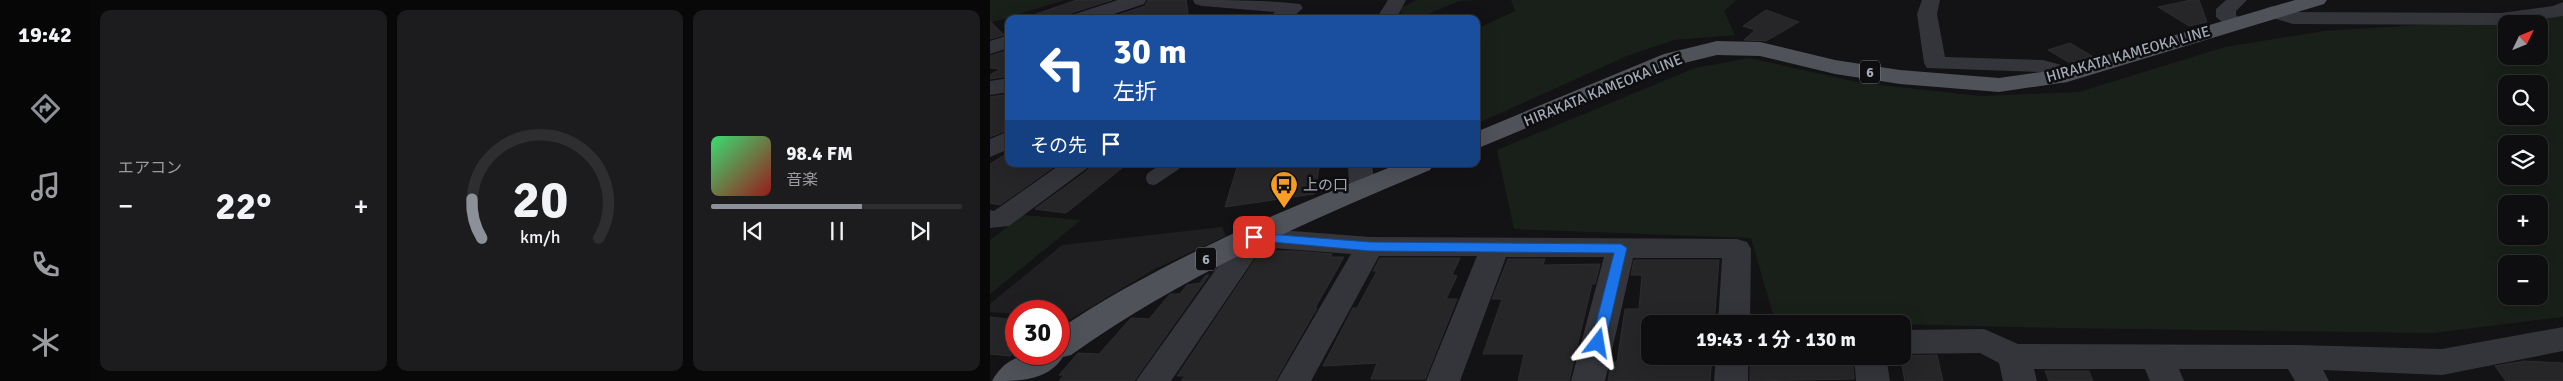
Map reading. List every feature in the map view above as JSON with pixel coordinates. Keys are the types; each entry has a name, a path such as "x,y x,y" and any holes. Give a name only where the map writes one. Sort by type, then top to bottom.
{"main road":[{"name":"HIRAKATA KAMEOKA LINE","path":"1480,139 1672,59 1717,48 1760,49 1900,78 1999,85 2059,78 2235,22 2317,0"},
{"name":"6","path":"1070,338 1088,324 1178,271 1254,237 1361,176 1406,167"},
{"path":"1010,381 1033,365"}],"street":[{"path":"1091,15 1137,0"},
{"path":"1202,0 1293,8 1283,15"},
{"path":"1388,15 1397,0"},
{"path":"1931,0 1927,14 1935,63 2043,66 2053,70 2059,78"},
{"path":"2235,22 2226,17 2226,9 2238,0"},
{"path":"2273,12 2293,18 2501,19 2558,11 2563,8"},
{"path":"990,48 1005,42"},
{"path":"990,88 1005,86"},
{"path":"990,150 1005,141"},
{"path":"990,219 999,220 1073,167"},
{"path":"1153,381 1254,237 1370,246 1737,250 1734,315"},
{"path":"1294,381 1370,246"},
{"path":"1443,381 1495,248"},
{"path":"1588,381 1621,248"},
{"path":"1911,342 1984,341 2017,368 2450,371 2563,339"},
{"path":"1731,381 1732,365"},
{"path":"1871,365 1873,381"}],"lane":[{"path":"1153,178 1170,167"}],"shaded area":[{"path":"990,0 1065,0 1016,15 1005,15 1005,18 990,23"},
{"path":"1417,0 1484,0 1459,1 1426,15 1402,15 1400,8"},
{"path":"1511,0 1734,0 1736,1 1724,11 1735,35 1674,40 1627,56 1480,122 1480,27 1515,11"},
{"path":"2563,16 2563,317 2433,333 1911,324 1911,315 1773,315 1751,238 1514,229 1497,150 1695,68 1749,58 1862,83 1981,96 2079,92 2225,47 2324,31 2498,20 2498,65 2548,65 2548,17"},
{"path":"1023,215 1081,220 990,294 990,240"},
{"path":"1222,227 1226,236 1155,269 1071,319 1070,300 1005,300 1005,313 990,312 990,304 1062,245"}],"building":[{"path":"1077,0 1112,0 1070,15 1033,15"},
{"path":"1148,0 1186,0 1188,15 1118,15 1145,6"},
{"path":"2199,0 2207,22 2189,26 2158,7"},
{"path":"1766,10 1799,22 1766,41 1744,40 1755,30 1743,26"},
{"path":"990,21 1004,35 990,39"},
{"path":"2070,43 2092,56 2070,63 2048,50"},
{"path":"1005,51 1005,77 990,79 990,75 1000,69 990,68 990,56"},
{"path":"1005,95 1005,131 990,137 990,97"},
{"path":"1005,155 1005,167 1054,167 1000,205 990,203 990,164"},
{"path":"1090,167 1123,167 1066,213 1035,209"},
{"path":"1237,167 1319,167 1314,194 1225,207"},
{"path":"1261,251 1295,251 1332,254 1331,257 1344,257 1275,381 1181,381 1185,376 1177,376"},
{"path":"1380,258 1460,258 1452,275 1457,276 1446,299 1457,299 1425,379 1371,379 1377,363 1323,366 1353,308 1357,308 1377,271 1373,271"},
{"path":"1508,259 1545,259 1543,265 1600,264 1595,284 1592,284 1569,381 1518,381 1524,354 1483,354 1502,299 1492,299"},
{"path":"1634,260 1719,260 1715,315 1641,315 1641,365 1711,365 1710,381 1608,381 1611,362 1617,362 1625,309 1639,309 1642,275 1631,275"},
{"path":"1206,275 1209,275 1134,381 1059,381 1064,375 1059,375 1068,365 1070,365 1070,362 1078,353 1099,354 1131,318 1149,319 1170,294 1180,294 1187,285 1200,283"},
{"path":"990,317 1005,319 1005,356 990,354"},
{"path":"1937,355 1943,381 1905,381 1902,365 1911,365 1911,356"},
{"path":"2524,361 2563,363 2563,381 2506,381 2495,366"},
{"path":"1750,365 1853,365 1854,379 1750,381"},
{"path":"2045,371 2089,371 2093,381 2049,381"}],"place":[{"name":"上の口","path":"1284,209"}],"route":[{"path":"1254,237 1370,246 1621,248 1598,343"}]}
